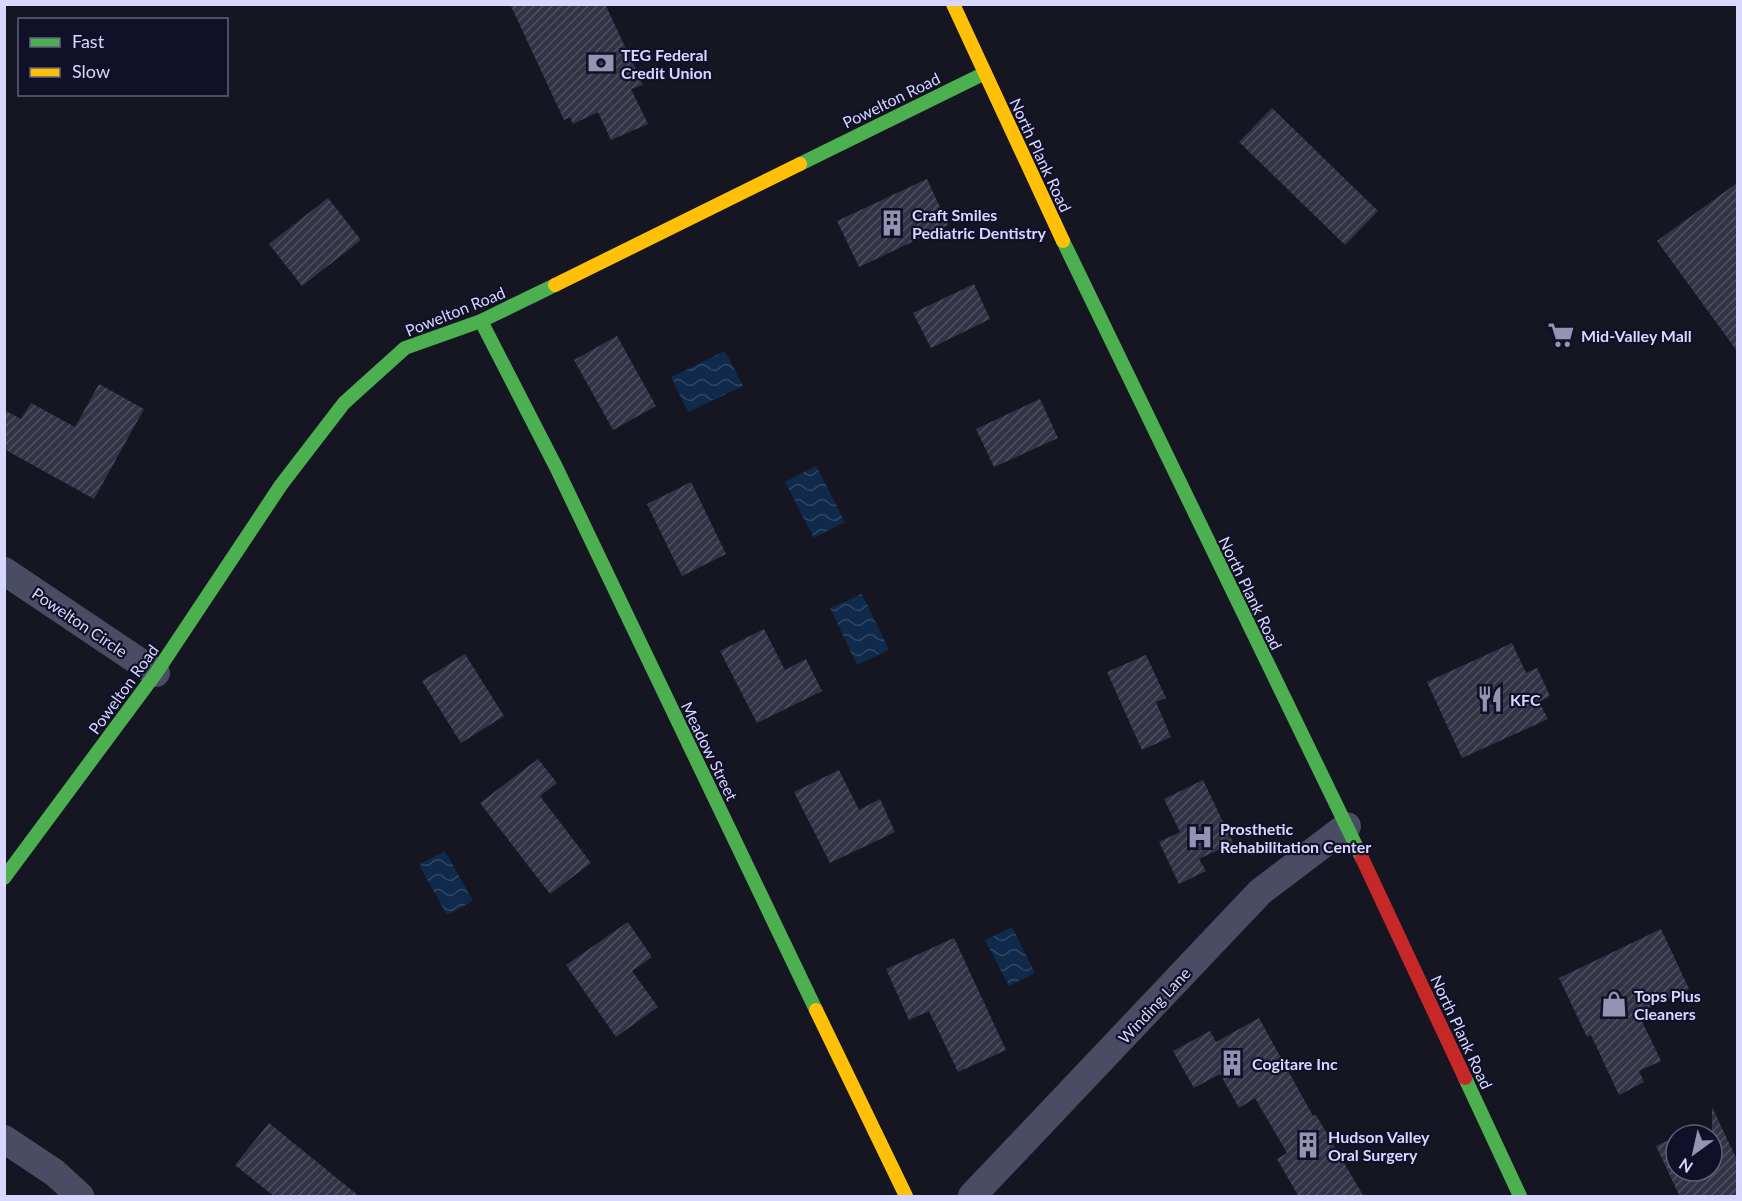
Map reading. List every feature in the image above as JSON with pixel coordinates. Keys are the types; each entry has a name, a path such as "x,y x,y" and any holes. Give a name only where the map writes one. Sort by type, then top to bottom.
{"street":[{"name":"North Plank Road","path":"953,4 1098,315 1347,826 1520,1197"},
{"name":"Powelton Road","path":"4,878 156,673 282,485 344,403 405,348 481,321 985,73"},
{"name":"Meadow Street","path":"481,321 561,478 906,1197"},
{"name":"Powelton Circle","path":"4,571 156,673"},
{"name":"Winding Lane","path":"972,1197 1260,892 1347,826"},
{"path":"4,1139 55,1173 80,1197"}],"water":[{"path":"725,351 743,386 688,412 671,377"},
{"path":"816,466 845,522 814,538 785,482"},
{"path":"862,594 889,650 857,665 830,608"},
{"path":"445,851 473,901 447,915 419,865"},
{"path":"1012,927 1035,973 1009,986 985,940"}],"building":[{"path":"510,4 605,4 643,85 631,89 648,124 611,140 598,112 573,124 570,117 564,120"},
{"path":"1272,108 1378,211 1345,245 1239,142"},
{"name":"Craft Smiles Pediatric Dentistry","path":"927,179 948,225 859,267 837,221"},
{"path":"1737,183 1737,351 1657,241"},
{"path":"328,198 361,240 302,286 269,244"},
{"path":"974,284 990,319 931,348 913,313"},
{"path":"617,336 656,406 613,430 574,360"},
{"path":"99,384 144,409 94,499 4,449 4,410 21,419 31,403 75,427"},
{"path":"1040,399 1058,438 994,467 976,429"},
{"path":"691,482 726,554 682,576 647,504"},
{"path":"764,629 785,670 806,659 822,691 757,723 720,651"},
{"name":"KFC","path":"1512,643 1526,673 1537,668 1550,696 1539,702 1548,719 1462,758 1427,682"},
{"path":"465,654 504,716 461,743 422,681"},
{"path":"1146,655 1166,698 1156,702 1171,737 1142,750 1107,672"},
{"path":"538,759 557,783 540,796 591,863 550,894 480,803"},
{"path":"839,770 859,810 880,799 895,832 830,863 794,792"},
{"name":"Prosthetic Rehabilitation Center","path":"1203,780 1233,843 1199,859 1206,871 1179,884 1159,842 1180,832 1164,799"},
{"path":"628,922 652,957 632,971 658,1007 616,1037 566,965"},
{"name":"Tops Plus Cleaners","path":"1661,929 1689,989 1638,1013 1661,1061 1639,1071 1644,1082 1619,1095 1591,1035 1587,1037 1559,978"},
{"path":"954,938 1006,1050 958,1072 929,1011 909,1020 886,969"},
{"path":"1259,1018 1313,1116 1316,1115 1364,1197 1299,1197 1277,1159 1287,1153 1255,1098 1239,1108 1220,1074 1194,1088 1173,1051 1210,1031 1216,1042"},
{"path":"1712,1107 1720,1123 1712,1123"},
{"path":"269,1123 360,1197 275,1197 235,1165"},
{"path":"1724,1132 1737,1160 1737,1197 1680,1197 1673,1183 1724,1183"},
{"path":"1664,1142 1664,1163 1656,1146"}],"traffic: fast":[{"path":"800,164 985,73"},
{"path":"1063,241 1362,858"},
{"path":"4,878 156,673 281,485 344,403 405,348 481,321 555,285"},
{"path":"481,321 556,467 816,1010"},
{"path":"1465,1078 1520,1196"}],"traffic: slow":[{"path":"953,4 1063,241"},
{"path":"555,285 800,164"},
{"path":"816,1010 906,1196"}],"traffic: jam":[{"path":"1362,858 1465,1078"}],"place":[{"name":"TEG Federal Credit Union","path":"601,63"},
{"name":"Craft Smiles Pediatric Dentistry","path":"892,223"},
{"name":"Mid-Valley Mall","path":"1561,335"},
{"name":"KFC","path":"1490,699"},
{"name":"Prosthetic Rehabilitation Center","path":"1200,837"},
{"name":"Tops Plus Cleaners","path":"1614,1004"},
{"name":"Cogitare Inc","path":"1232,1063"},
{"name":"Hudson Valley Oral Surgery","path":"1308,1145"}]}
